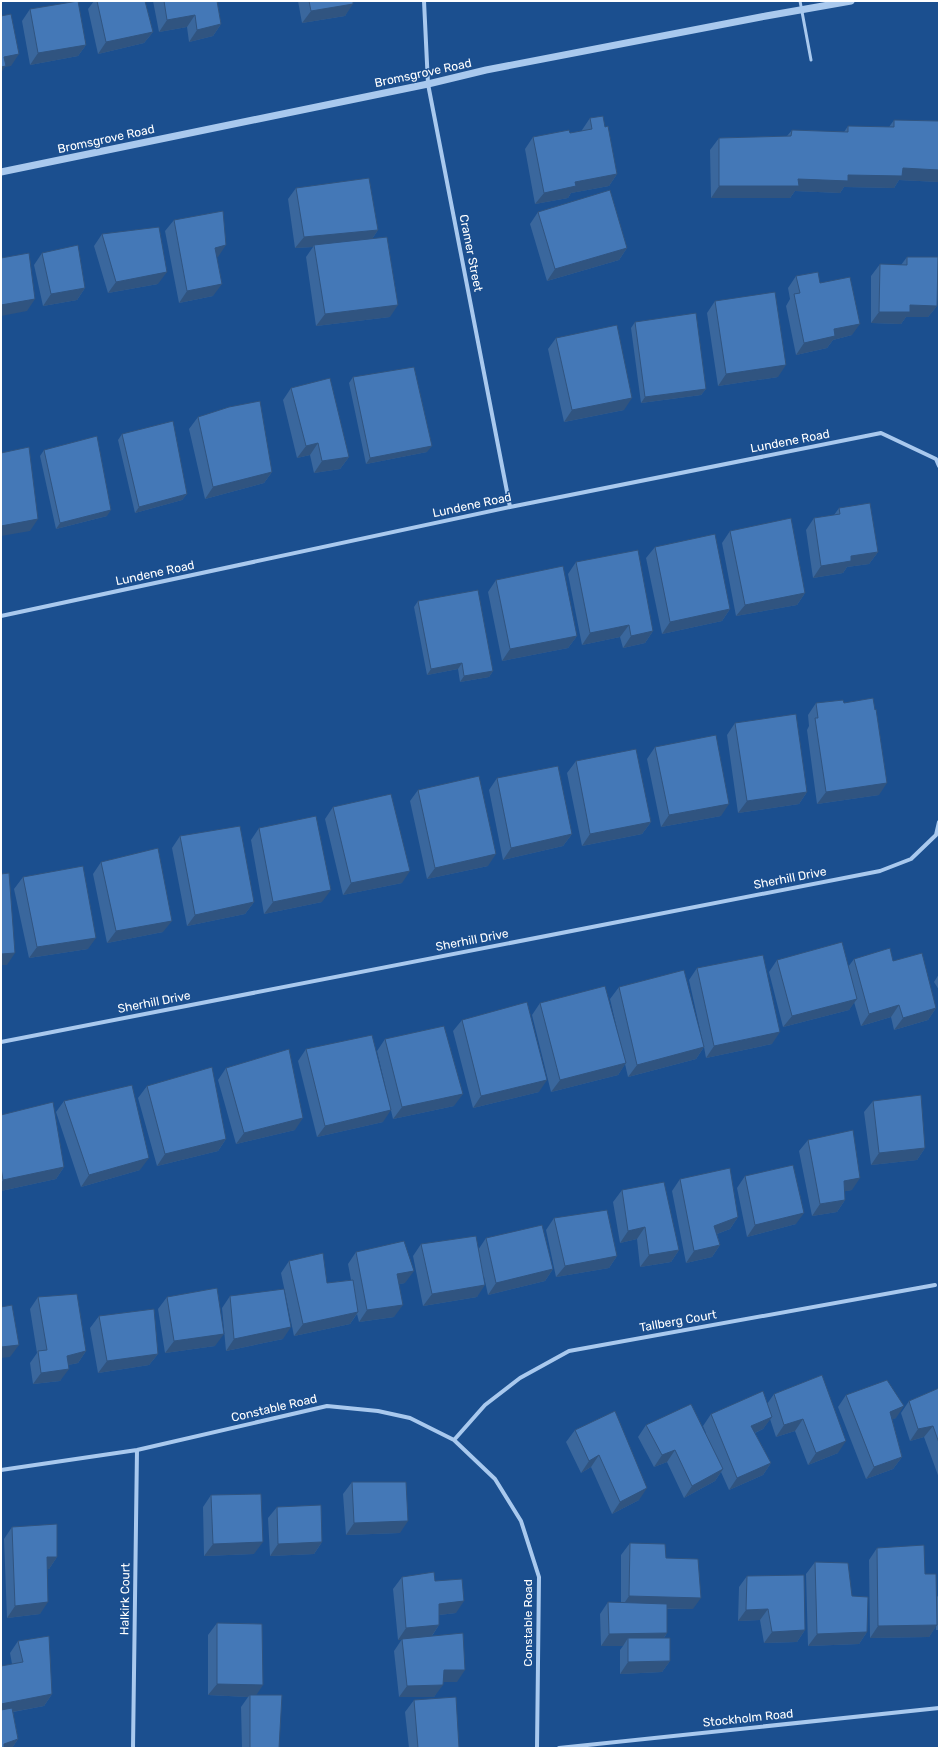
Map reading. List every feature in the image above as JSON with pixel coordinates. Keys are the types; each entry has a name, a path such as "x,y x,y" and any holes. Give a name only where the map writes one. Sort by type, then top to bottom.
{"street":[{"name":"Cramer Street","path":"424,1 428,84 510,507"},
{"name":"Bromsgrove Road","path":"1,172 428,84 486,70 801,9 851,1"},
{"name":"Lundene Road","path":"1,616 510,507 881,433 936,459 939,466"},
{"name":"Sherhill Drive","path":"1,1042 880,871 911,859 936,835 939,822"},
{"name":"Tallberg Court","path":"454,1440 484,1405 520,1378 569,1351 935,1285"},
{"name":"Constable Road","path":"1,1470 137,1450 327,1406 378,1411 410,1418 454,1440 495,1479 518,1515 539,1577 537,1748"},
{"name":"Halkirk Court","path":"133,1748 137,1450"},
{"name":"Stockholm Road","path":"559,1748 939,1708"}],"lane":[{"path":"800,1 811,60"}],"building":[{"path":"78,1 86,45 38,53 30,9"},
{"path":"97,1 145,1 153,32 106,42"},
{"path":"164,1 217,1 221,24 197,30 195,15 167,20"},
{"path":"309,1 353,1 353,4 311,11"},
{"path":"11,14 19,54 4,57 6,66 1,67 1,16"},
{"path":"603,116 605,127 608,126 617,174 575,182 576,186 544,193 533,137 569,130 570,133 592,129 590,118"},
{"path":"894,120 939,121 939,170 903,168 902,176 848,175 848,181 798,179 799,186 719,186 719,138 791,136 792,130 848,132 848,126 894,127"},
{"path":"369,178 378,230 304,237 296,188"},
{"path":"610,190 627,248 555,269 538,212"},
{"path":"223,211 226,245 215,248 222,284 187,291 174,220"},
{"path":"159,227 167,272 116,282 102,234"},
{"path":"387,237 398,305 325,314 314,245"},
{"path":"78,245 85,288 51,294 42,253"},
{"path":"29,253 35,299 1,305 1,258"},
{"path":"907,257 938,257 937,306 910,305 910,312 879,312 880,264 907,265"},
{"path":"818,272 820,283 850,277 860,324 834,329 835,336 804,343 794,294 800,293 796,276"},
{"path":"775,292 786,365 726,374 715,301"},
{"path":"696,313 706,389 645,397 635,322"},
{"path":"617,325 632,398 572,410 556,338"},
{"path":"414,367 432,446 370,458 353,377"},
{"path":"330,378 349,457 322,461 318,443 306,446 291,388"},
{"path":"260,401 272,472 213,487 198,417 229,407"},
{"path":"173,421 187,494 139,507 122,434"},
{"path":"97,436 111,510 60,523 44,450"},
{"path":"29,447 38,519 1,526 1,453"},
{"path":"870,503 878,552 851,556 851,561 821,566 814,518 840,514 839,508"},
{"path":"791,518 805,593 745,605 730,531"},
{"path":"715,534 730,609 670,622 655,547"},
{"path":"638,550 653,631 631,636 629,625 590,633 576,562"},
{"path":"563,566 577,636 510,649 496,580"},
{"path":"478,590 493,671 464,676 462,663 431,669 418,601"},
{"path":"873,698 887,783 826,792 815,718 818,718 816,703 843,700 844,703"},
{"path":"796,714 807,792 747,801 735,723"},
{"path":"716,735 729,804 669,815 655,747"},
{"path":"636,749 651,822 590,834 576,761"},
{"path":"558,766 572,834 511,848 497,778"},
{"path":"479,776 496,854 435,868 418,790"},
{"path":"391,794 410,871 351,883 333,807"},
{"path":"316,816 331,890 273,902 259,828"},
{"path":"240,826 254,902 195,915 180,836"},
{"path":"158,848 172,921 116,931 101,862"},
{"path":"83,866 96,938 37,947 23,877"},
{"path":"9,873 15,953 1,954 1,874"},
{"path":"842,942 857,999 792,1016 777,960"},
{"path":"890,948 893,961 922,953 936,1008 903,1018 899,1005 869,1014 854,959"},
{"path":"763,955 780,1032 714,1046 697,968"},
{"path":"684,970 704,1047 637,1065 619,987"},
{"path":"605,986 626,1063 560,1080 540,1003"},
{"path":"527,1002 547,1080 481,1096 462,1020"},
{"path":"444,1026 463,1094 402,1107 385,1039"},
{"path":"372,1035 391,1110 325,1126 306,1049"},
{"path":"289,1049 303,1118 244,1133 226,1068"},
{"path":"212,1067 226,1139 165,1154 147,1086"},
{"path":"132,1085 149,1158 89,1175 64,1101"},
{"path":"921,1095 925,1148 879,1153 873,1101"},
{"path":"53,1102 64,1167 3,1180 1,1168 1,1115"},
{"path":"853,1130 860,1178 844,1181 845,1200 820,1204 808,1140"},
{"path":"793,1165 804,1213 755,1225 745,1176"},
{"path":"730,1168 738,1217 714,1226 720,1245 694,1251 680,1179"},
{"path":"664,1182 679,1250 649,1255 645,1227 628,1231 622,1190"},
{"path":"607,1210 617,1256 565,1266 554,1218"},
{"path":"542,1225 553,1269 496,1283 486,1238"},
{"path":"476,1236 485,1285 432,1294 421,1244"},
{"path":"404,1241 414,1271 397,1274 403,1305 367,1310 356,1252"},
{"path":"323,1253 327,1283 353,1280 358,1312 303,1324 289,1261"},
{"path":"217,1288 224,1334 174,1341 167,1297"},
{"path":"284,1289 291,1327 234,1339 230,1296"},
{"path":"77,1294 86,1351 67,1356 69,1369 41,1373 38,1351 47,1350 38,1297"},
{"path":"12,1305 19,1345 1,1347 1,1307"},
{"path":"154,1309 158,1354 107,1361 99,1316"},
{"path":"822,1375 846,1441 816,1453 803,1419 784,1425 774,1394"},
{"path":"887,1380 904,1406 890,1412 902,1457 874,1467 846,1395"},
{"path":"939,1388 939,1443 933,1426 918,1429 909,1401"},
{"path":"763,1391 772,1417 751,1426 771,1463 737,1478 711,1414"},
{"path":"691,1404 723,1469 692,1486 675,1450 662,1455 646,1425"},
{"path":"615,1411 647,1488 620,1502 599,1455 589,1461 575,1430"},
{"path":"352,1482 406,1482 408,1521 354,1523"},
{"path":"261,1494 263,1542 213,1544 211,1495"},
{"path":"321,1505 322,1542 278,1544 277,1507"},
{"path":"57,1524 57,1557 47,1557 48,1602 15,1606 12,1527"},
{"path":"630,1543 665,1544 666,1558 698,1559 701,1598 629,1596"},
{"path":"924,1545 925,1574 936,1574 937,1625 878,1626 877,1548"},
{"path":"815,1562 848,1563 852,1596 868,1597 867,1632 817,1634"},
{"path":"434,1572 435,1581 462,1579 464,1601 439,1604 439,1625 406,1628 402,1577"},
{"path":"804,1575 805,1630 772,1632 768,1609 746,1610 747,1576"},
{"path":"608,1602 667,1604 667,1633 609,1634"},
{"path":"217,1623 262,1624 263,1685 217,1684"},
{"path":"463,1633 465,1670 444,1670 443,1685 407,1686 402,1639"},
{"path":"49,1636 52,1694 1,1704 1,1666 23,1662 18,1641"},
{"path":"628,1638 670,1638 670,1661 628,1662"},
{"path":"250,1695 282,1695 279,1748 250,1748"},
{"path":"456,1697 459,1748 418,1748 414,1700"},
{"path":"12,1708 18,1739 4,1744 4,1748 1,1748 1,1710"}]}
